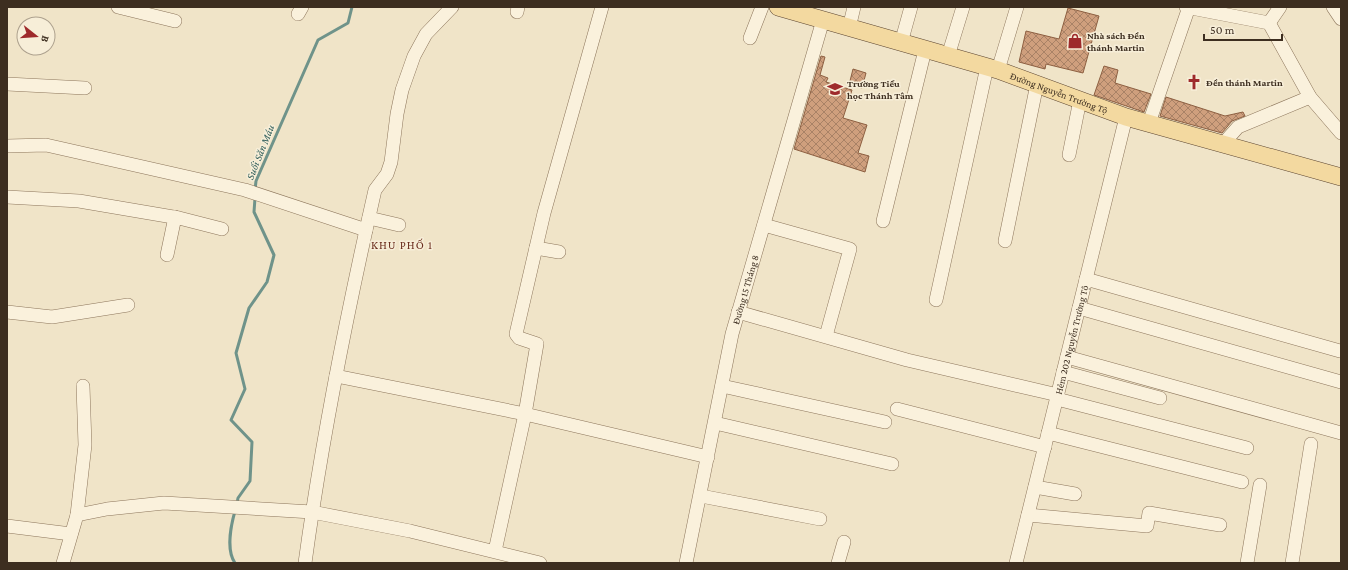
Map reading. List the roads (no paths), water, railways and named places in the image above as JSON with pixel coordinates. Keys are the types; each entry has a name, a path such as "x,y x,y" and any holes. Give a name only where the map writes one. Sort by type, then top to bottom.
{"main road":[{"name":"Đường Nguyễn Trường Tộ","path":"778,7 813,14 849,28 992,68 1126,117 1341,177"}],"street":[{"path":"118,7 175,21"},
{"path":"305,563 312,512 336,376 376,190 387,174 391,162 397,114 408,72 426,34 452,7"},
{"path":"495,551 525,414 537,344 520,338 516,334 544,213 602,7"},
{"path":"750,38 762,7"},
{"path":"849,28 854,7"},
{"path":"901,42 912,7"},
{"path":"948,56 962,7"},
{"path":"936,300 992,68 1017,7"},
{"path":"1186,7 1269,23 1310,97 1341,133"},
{"path":"1149,123 1189,7"},
{"path":"1269,23 1280,7"},
{"path":"1333,7 1341,19"},
{"name":"Đường 15 Tháng 8","path":"686,563 738,312 764,225 813,14"},
{"path":"883,221 925,50"},
{"path":"7,84 85,88"},
{"path":"1005,241 1037,84"},
{"path":"1222,144 1238,127 1310,97"},
{"path":"1069,155 1080,100"},
{"name":"Hẻm 202 Nguyễn Trường Tộ","path":"1016,563 1126,117"},
{"path":"7,146 46,145 245,190 368,224 399,226"},
{"path":"7,197 79,201 175,217 222,229"},
{"path":"167,255 175,217"},
{"path":"764,225 850,249 826,336"},
{"path":"536,248 559,252"},
{"path":"1086,279 1340,351"},
{"path":"7,312 52,317 128,305"},
{"path":"1079,308 1341,382"},
{"path":"738,312 907,360 1057,397 1247,448"},
{"path":"1067,357 1341,433"},
{"path":"1063,372 1160,398"},
{"path":"336,376 525,414 708,457"},
{"path":"63,563 77,515 85,445 83,386"},
{"path":"722,386 885,422"},
{"path":"897,409 1045,447"},
{"path":"715,423 892,464"},
{"path":"1048,434 1242,482"},
{"path":"1292,563 1311,444"},
{"path":"1247,563 1260,485"},
{"path":"1035,487 1075,494"},
{"path":"701,496 820,519"},
{"path":"77,515 107,509 164,503 312,512 410,531 540,563"},
{"path":"1028,515 1147,526 1149,513 1220,525"},
{"path":"7,526 71,534"},
{"path":"838,563 844,542"}],"waterway":[{"name":"Suối Săn Máu","path":"255,190 256,181 318,40 348,23 352,7"},
{"name":"Suối Săn Máu","path":"237,503 238,498 250,481 252,442 231,420 245,389 236,353 249,308 267,282 274,255 254,212 255,198"},
{"name":"Suối Săn Máu","path":"235,511 230,537 232,558 235,563"}],"place":[{"name":"Nhà sách Đền thánh Martin","path":"1075,41"},
{"name":"Đền thánh Martin","path":"1194,82"},
{"name":"Trường Tiểu học Thánh Tâm","path":"835,89"}],"district":[{"name":"KHU PHỐ 1","path":"402,245"}]}
